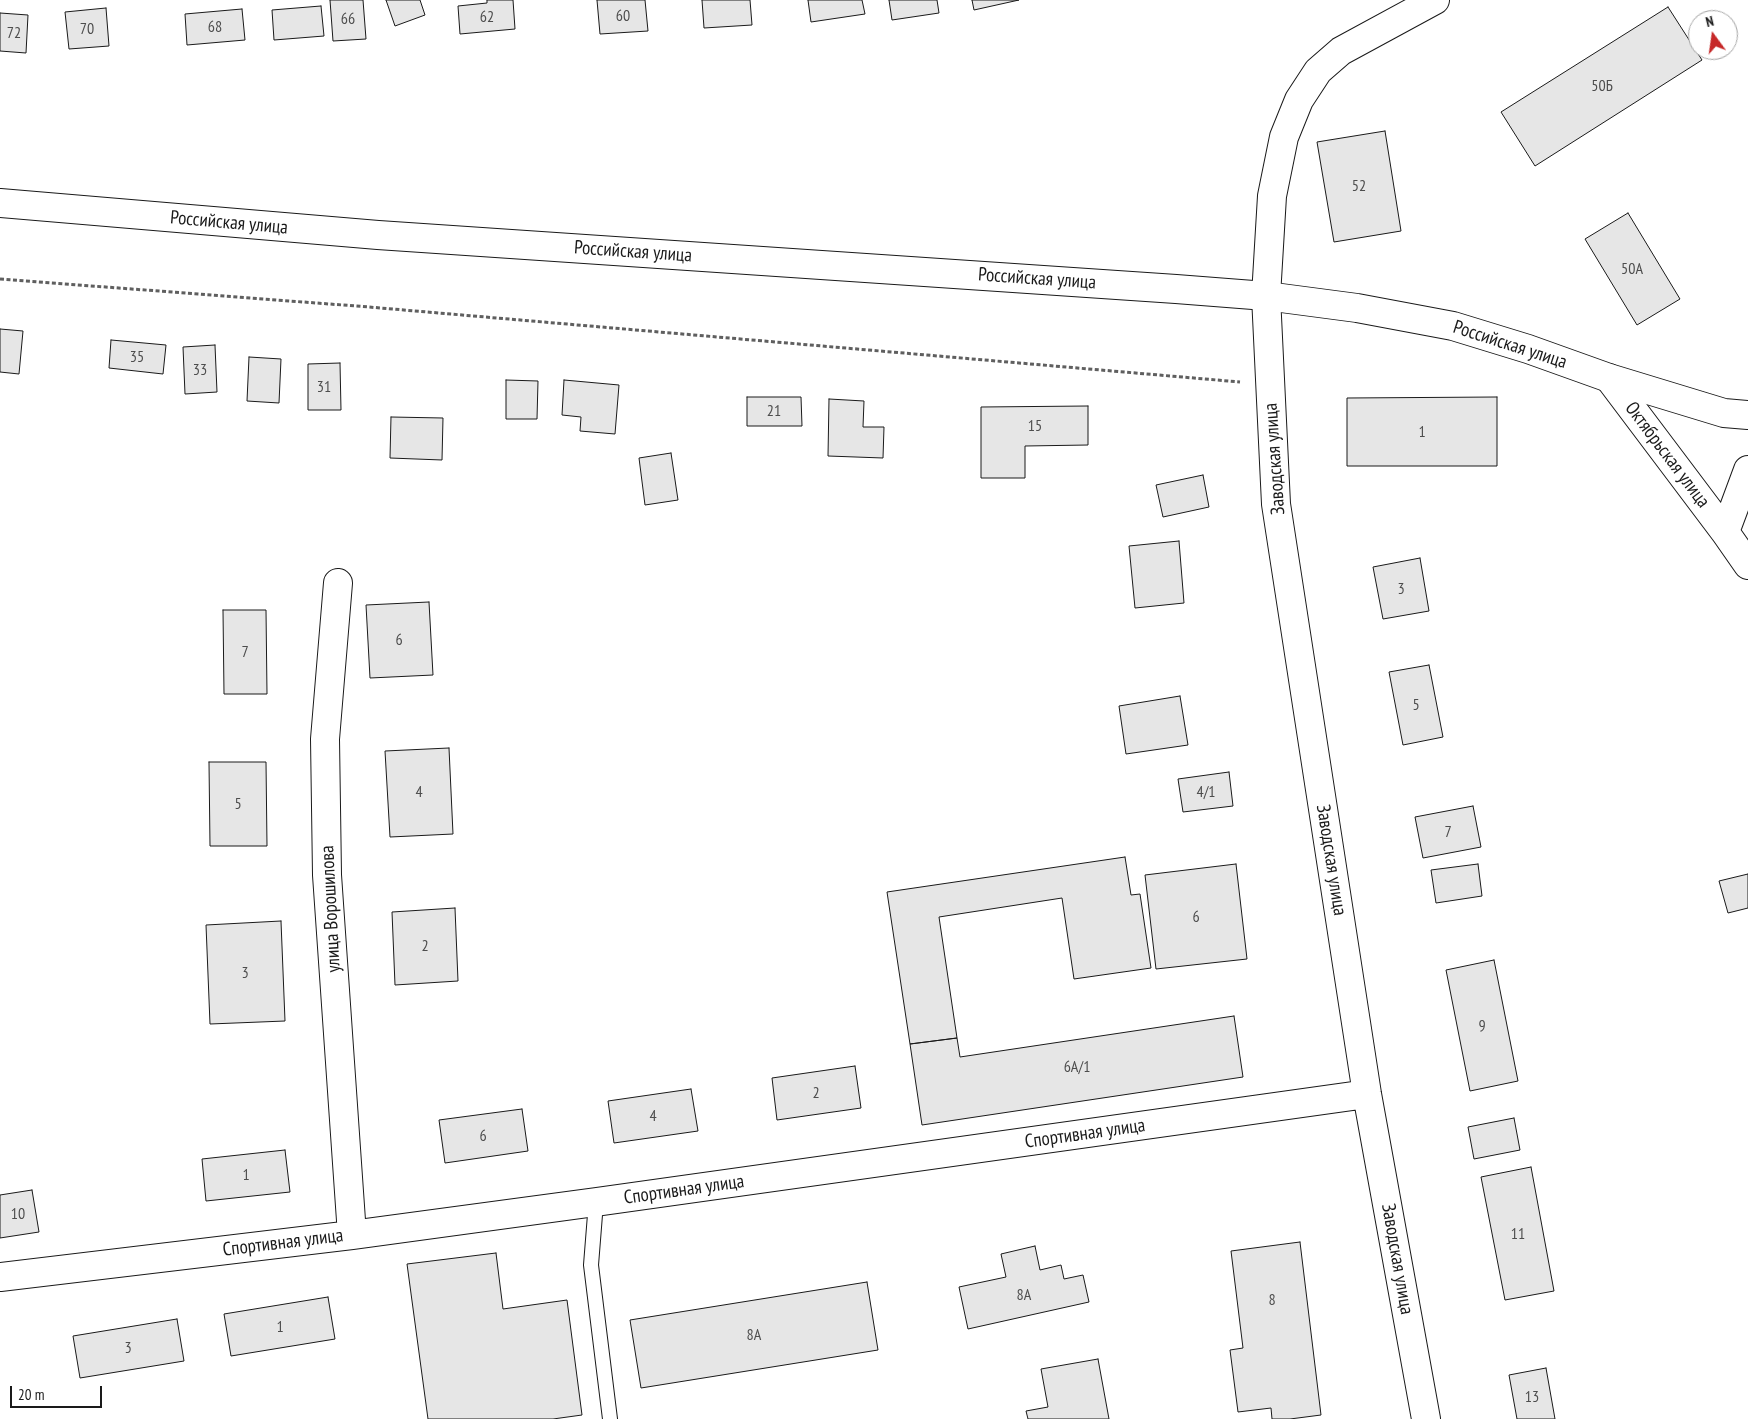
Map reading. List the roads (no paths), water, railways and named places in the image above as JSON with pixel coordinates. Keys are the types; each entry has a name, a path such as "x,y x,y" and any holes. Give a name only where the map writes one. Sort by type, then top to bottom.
{"street":[{"path":"1266,296 1272,196 1284,137 1299,100 1318,71 1340,51 1435,0"},
{"name":"Российская улица","path":"0,203 378,236 1176,288 1266,296 1357,308 1454,326 1528,349 1609,378 1724,413 1748,415"},
{"name":"Заводская улица","path":"1266,296 1276,504 1367,1094 1426,1419"},
{"name":"Октябрьская улица","path":"1609,378 1748,565"},
{"name":"Октябрьская улица","path":"1725,532 1748,470"},
{"name":"улица Ворошилова","path":"338,583 325,739 327,875 352,1235"},
{"name":"Спортивная улица","path":"0,1277 352,1235 1367,1094"}],"lane":[{"path":"596,1202 591,1265 610,1419"}]}
